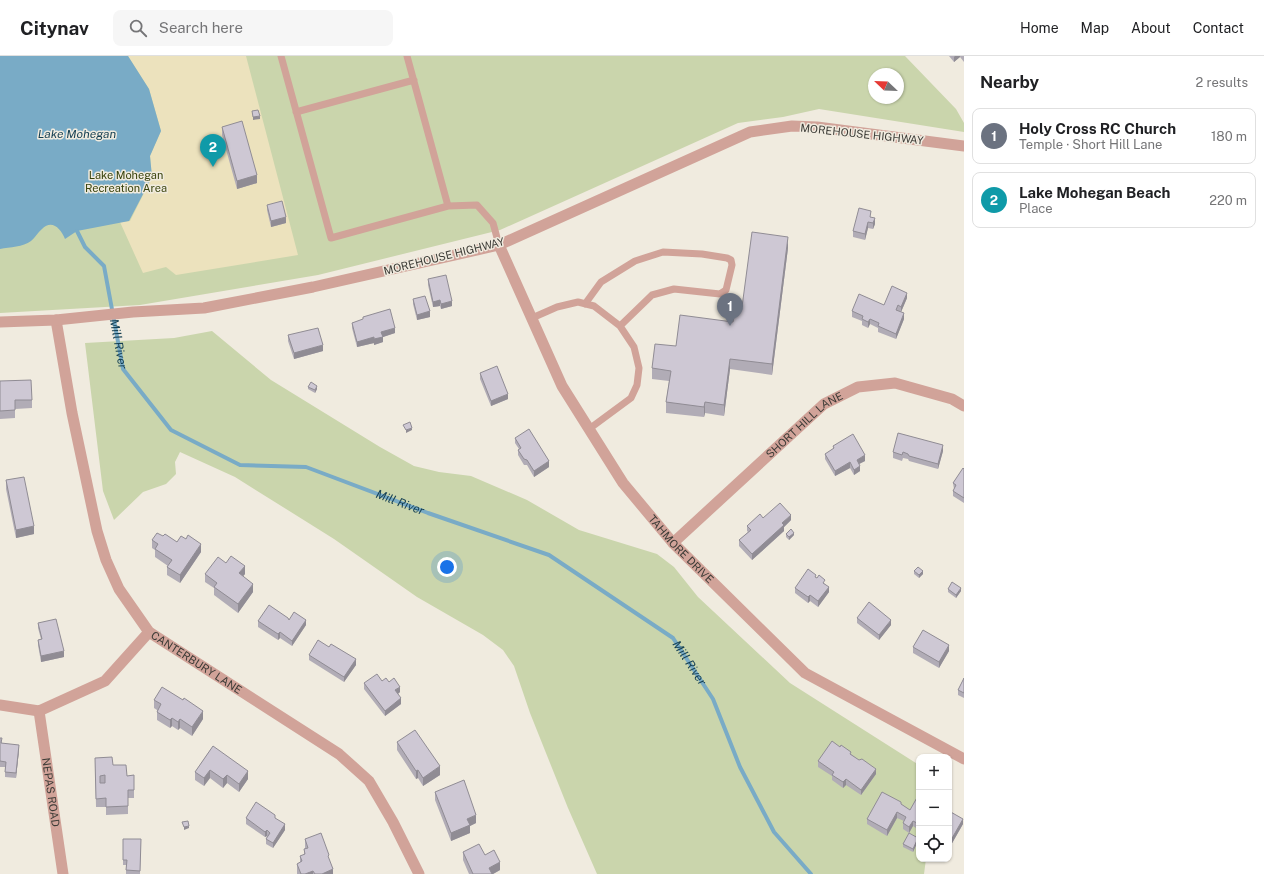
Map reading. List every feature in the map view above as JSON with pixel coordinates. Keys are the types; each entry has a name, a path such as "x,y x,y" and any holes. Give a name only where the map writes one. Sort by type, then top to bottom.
{"street":[{"name":"MOREHOUSE HIGHWAY","path":"0,322 56,320 212,306 313,287 499,245 750,132 792,126 817,127 964,146"},
{"name":"TAHMORE DRIVE","path":"499,245 562,386 623,483 673,543 805,673 964,760"},
{"name":"CANTERBURY LANE","path":"56,320 72,413 97,531 106,560 119,589 148,632 339,754 369,781 393,822 419,874"},
{"name":"SHORT HILL LANE","path":"673,543 824,404 858,387 895,383 952,399 964,406"},
{"path":"0,705 39,711 105,681 148,632"},
{"name":"NEPAS ROAD","path":"39,711 63,874"}],"lane":[{"path":"281,56 331,238 448,206 477,205 493,223 499,245"},
{"path":"408,56 448,206"},
{"path":"296,112 414,80"},
{"path":"585,304 601,282 635,261 663,252 702,254 731,260 732,265 726,290 720,294 674,289 652,295 620,326"},
{"path":"532,318 557,307 578,302 594,306 620,326 634,347 639,368 637,385 631,398 589,429"}],"green space":[{"name":"Lake Mohegan Recreation Area","path":"0,56 905,56 956,109 964,123 964,132 819,109 783,117 738,123 500,230 318,275 140,305 0,313"},
{"path":"212,331 271,380 380,447 414,466 439,472 471,476 527,500 579,530 657,554 674,567 698,597 790,683 916,763 916,862 926,862 924,874 597,874 568,808 530,713 514,666 503,650 483,635 417,597 334,539 235,477 180,452 175,462 176,474 166,484 143,492 114,520 103,491 85,343 174,338"}],"sand":[{"path":"128,56 246,56 298,255 176,275 166,267 143,273 120,222 130,221 152,177 150,156 161,131 149,89"}],"water":[{"name":"Lake Mohegan","path":"0,56 128,56 149,89 161,131 150,156 152,177 129,221 77,231 65,239 56,226 49,225 42,229 28,243 20,246 0,249"}],"building":[{"path":"258,110 260,116 253,117 252,111"},
{"path":"242,121 257,175 237,181 222,127"},
{"path":"282,201 286,217 271,221 267,205"},
{"path":"859,208 871,211 870,217 875,218 873,223 868,222 865,234 853,231"},
{"path":"752,232 788,237 772,364 730,359 724,405 705,402 704,407 666,402 671,371 652,368 655,344 676,346 680,315 733,322 735,306 742,307"},
{"path":"446,275 452,301 441,304 440,300 433,302 428,279"},
{"path":"892,286 907,293 901,307 898,305 896,310 904,313 896,334 878,326 879,323 870,319 868,322 862,319 863,316 852,311 859,294 884,305"},
{"path":"425,296 430,311 417,315 413,299"},
{"path":"390,309 395,328 381,332 383,337 374,339 374,337 357,342 352,323 363,319 363,317"},
{"path":"318,328 323,345 294,353 288,335"},
{"path":"497,366 508,394 491,401 480,373"},
{"path":"31,380 32,400 15,400 15,410 0,411 0,381"},
{"path":"311,382 317,386 315,390 308,387"},
{"path":"410,422 412,428 406,430 403,425"},
{"path":"529,429 549,461 534,471 518,450 521,448 515,438"},
{"path":"898,433 943,445 938,464 909,456 903,452 902,455 893,452"},
{"path":"853,434 865,455 857,460 860,466 854,470 850,462 835,471 825,454 834,448 833,446"},
{"path":"963,468 964,498 953,491 956,485 953,483"},
{"path":"24,477 34,526 16,530 6,480"},
{"path":"780,503 791,515 782,523 784,525 752,554 739,540 751,530 747,526 760,514 763,518"},
{"path":"791,529 794,533 789,537 786,534"},
{"path":"157,533 163,536 165,534 177,542 181,536 186,539 188,535 201,544 180,575 167,567 172,560 155,549 158,544 152,540"},
{"path":"231,556 245,566 239,573 253,584 238,604 214,587 217,583 205,574 218,557 226,563"},
{"path":"918,567 923,571 919,575 914,571"},
{"path":"808,569 816,575 815,577 817,578 819,575 825,580 823,583 829,587 818,601 810,595 808,597 795,588"},
{"path":"952,582 961,588 956,595 948,589"},
{"path":"869,602 891,620 879,635 857,618"},
{"path":"269,605 289,620 294,612 306,620 292,641 280,632 278,634 258,621"},
{"path":"56,619 64,651 41,656 38,640 42,639 38,623"},
{"path":"923,630 949,645 939,662 913,647"},
{"path":"318,640 329,647 331,644 356,659 344,677 309,655"},
{"path":"377,674 382,681 386,678 389,682 394,678 400,687 395,690 401,698 385,711 364,683"},
{"path":"964,678 964,693 958,690"},
{"path":"162,687 183,700 184,698 203,711 192,727 180,719 178,722 172,718 170,720 157,712 161,704 154,700"},
{"path":"415,730 440,766 423,778 418,770 416,771 397,742"},
{"path":"0,738 2,738 1,743 19,745 16,773 5,772 6,762 0,761"},
{"path":"832,741 851,752 850,754 859,760 862,759 876,769 861,790 846,779 843,782 832,775 834,772 818,761"},
{"path":"213,746 248,771 239,784 227,775 223,779 210,770 204,778 195,772"},
{"path":"112,757 113,765 126,765 127,776 134,775 134,790 128,790 128,806 106,807 106,798 96,799 95,758","holes":["105,775 105,783 100,783 100,776"]},
{"path":"464,780 476,815 467,819 470,825 451,833 435,792"},
{"path":"882,792 901,802 901,804 910,810 916,799 916,822 913,821 909,827 903,823 906,817 897,812 887,830 867,819"},
{"path":"256,802 275,815 275,818 285,824 273,843 266,839 270,833 267,830 265,832 246,818"},
{"path":"952,813 963,819 952,838"},
{"path":"188,821 189,826 184,827 182,822"},
{"path":"321,833 333,869 322,874 315,874 313,871 301,874 297,864 302,861 300,856 305,854 304,849 308,848 305,839"},
{"path":"909,833 916,837 916,842 913,849 903,844"},
{"path":"123,839 141,839 140,871 126,870 127,860 123,860"},
{"path":"479,844 485,855 494,850 500,862 489,868 492,874 473,874 463,852"}],"waterway":[{"name":"Mill River","path":"77,231 85,247 104,266 123,369 171,430 240,465 306,467 428,513 549,555 673,638 713,699 740,767 774,832 811,874"}],"place":[{"name":"Lake Mohegan Beach","path":"213,167"},
{"name":"Holy Cross RC Church","path":"730,326"}]}
